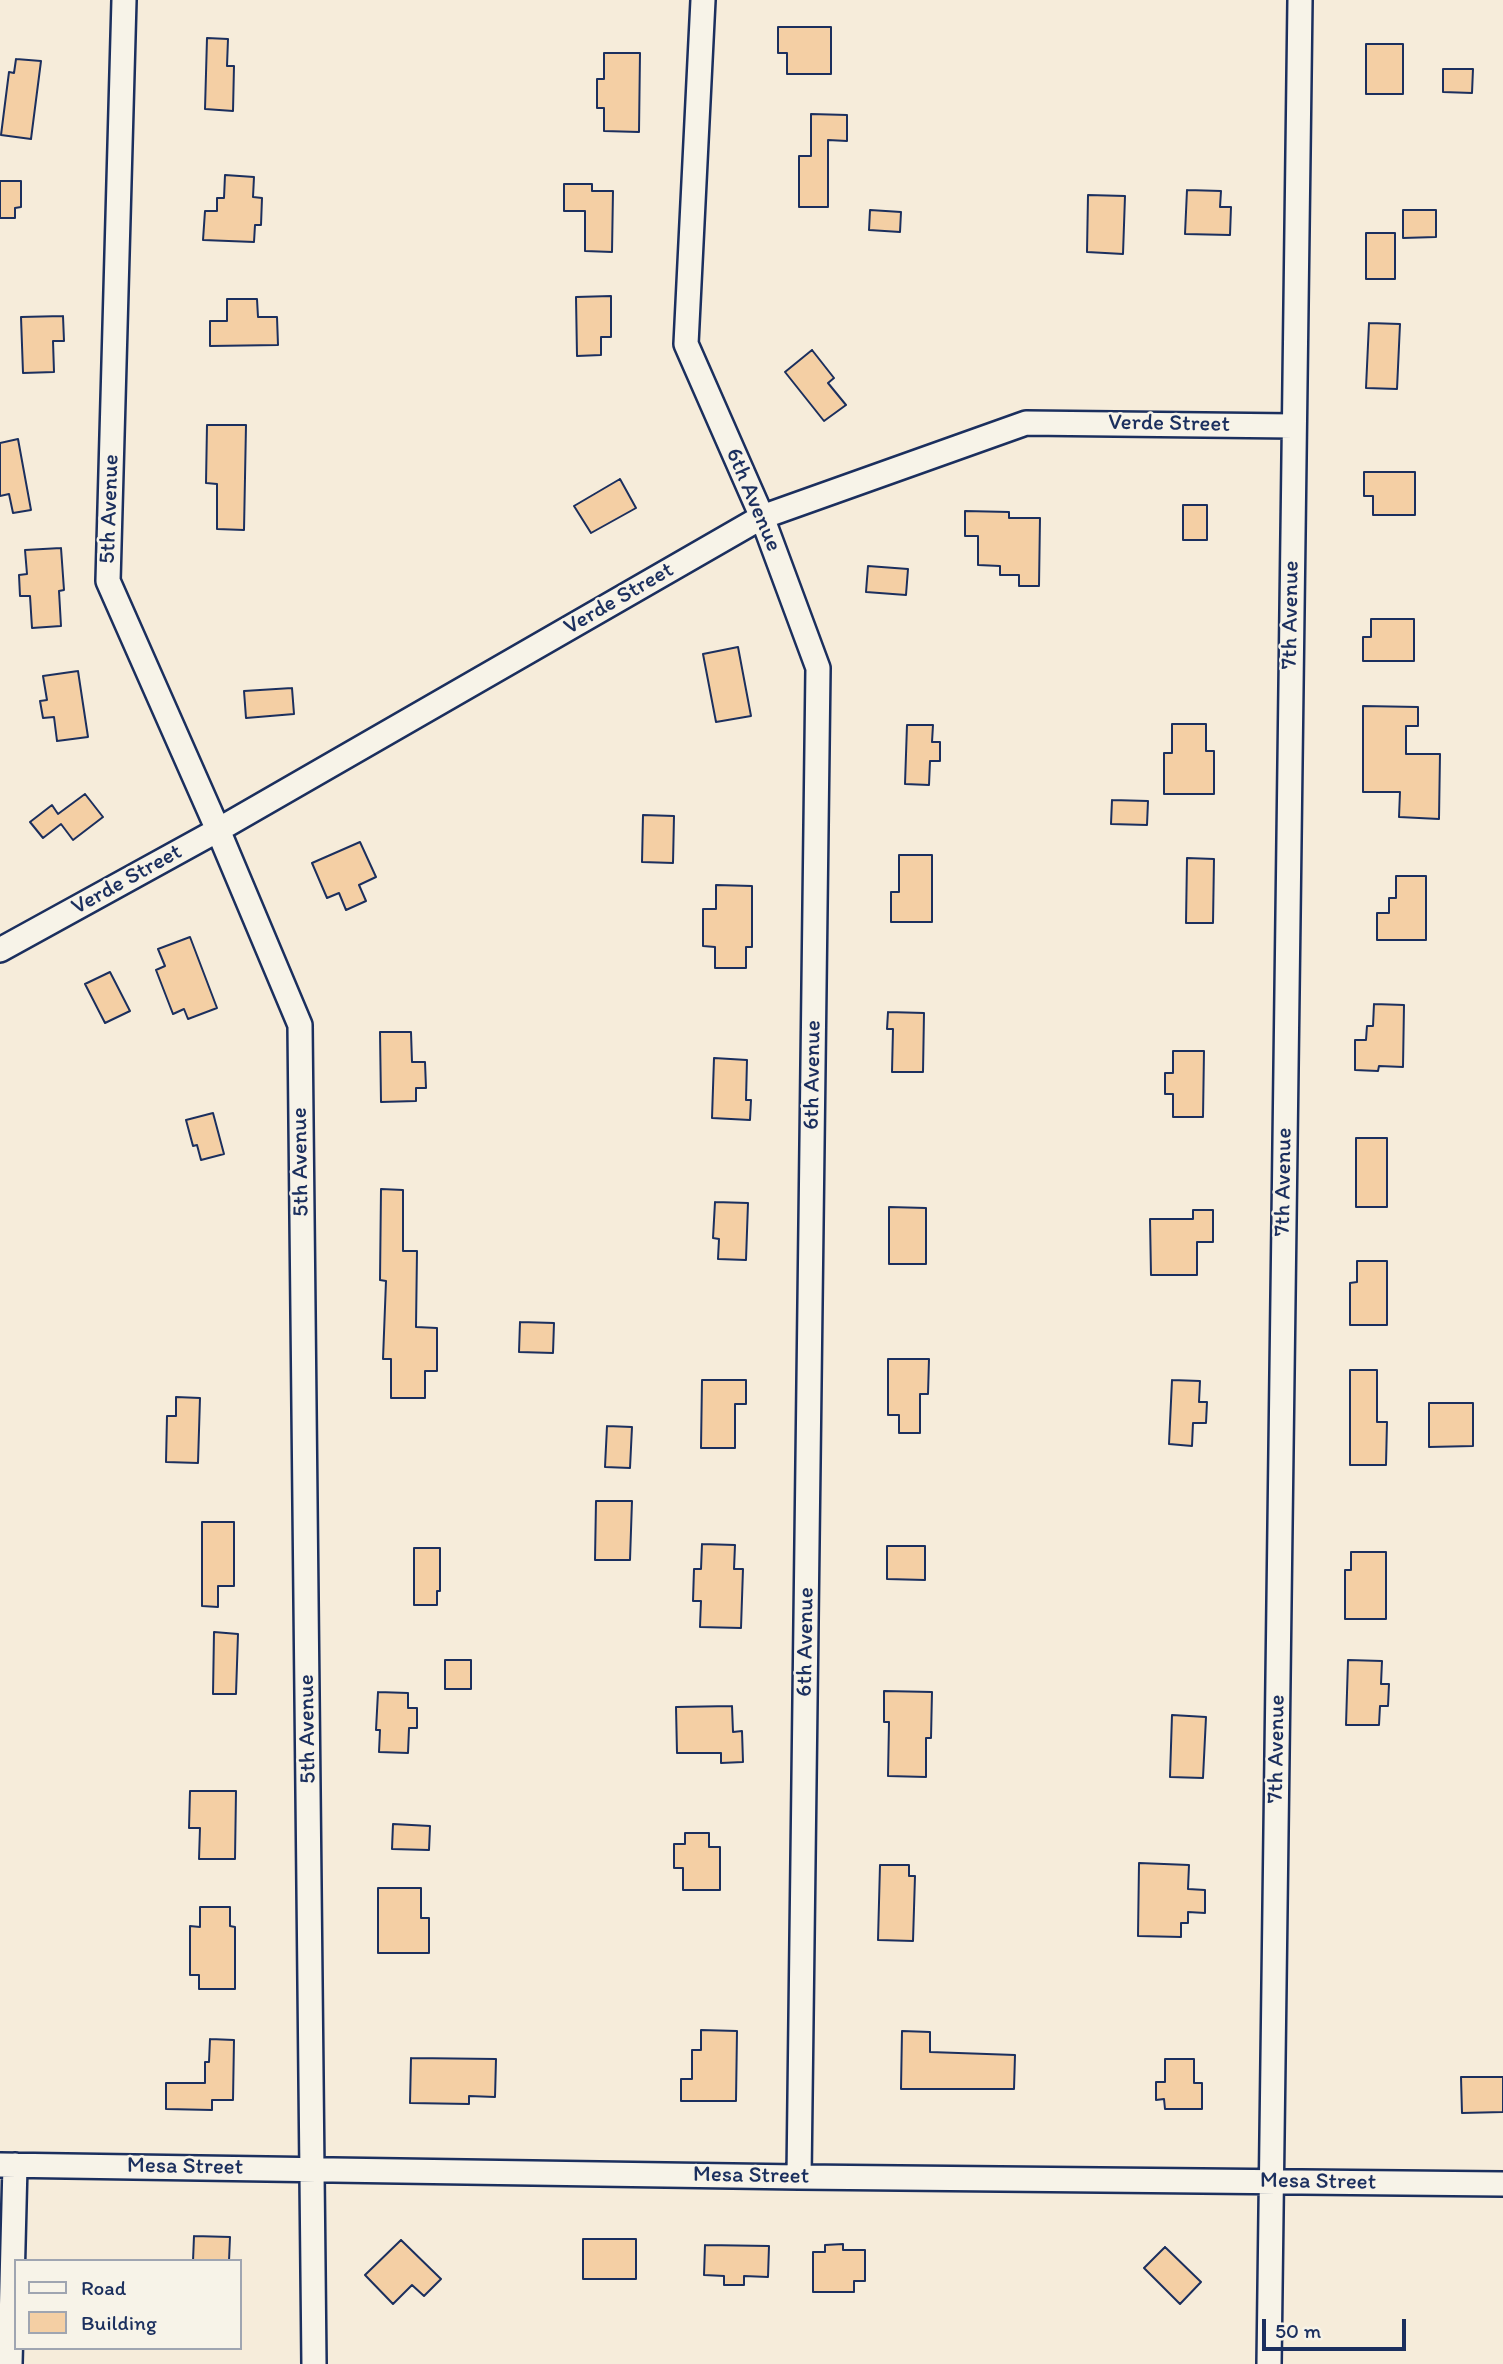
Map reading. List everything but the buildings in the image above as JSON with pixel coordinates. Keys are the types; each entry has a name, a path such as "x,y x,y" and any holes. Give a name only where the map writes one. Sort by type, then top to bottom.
{"street":[{"name":"5th Avenue","path":"124,0 108,581 218,830 300,1025 314,2364"},
{"name":"6th Avenue","path":"703,0 686,344 762,517 818,668 799,2177"},
{"name":"7th Avenue","path":"1269,2364 1300,0"},
{"name":"Verde Street","path":"0,950 218,830 762,517 1026,423 1293,426"},
{"name":"Mesa Street","path":"8,2165 1503,2184"},
{"path":"8,2165 10,2364"}]}
